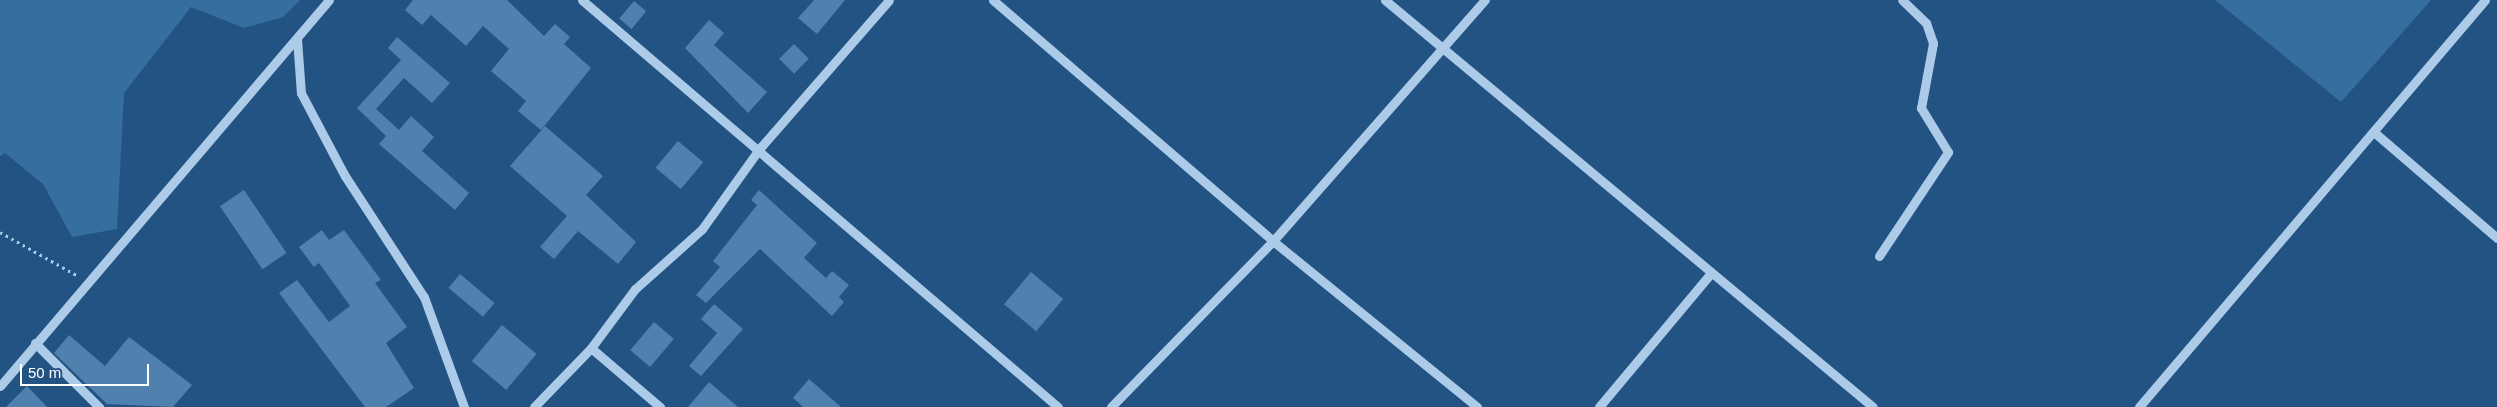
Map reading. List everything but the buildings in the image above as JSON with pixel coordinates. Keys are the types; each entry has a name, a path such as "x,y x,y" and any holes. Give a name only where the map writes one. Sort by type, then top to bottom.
{"street":[{"path":"0,386 86,282 329,0"},
{"path":"582,0 760,148 1058,407"},
{"path":"534,407 591,348 635,289 702,229 760,148 889,0"},
{"path":"993,0 1272,241 1477,407"},
{"path":"1385,0 1873,407"},
{"path":"1111,407 1272,241 1485,0"},
{"path":"1879,256 1948,152 1921,108 1933,42 1926,23 1902,0"},
{"path":"2139,407 2375,133 2485,0"},
{"path":"297,39 301,93 345,176 424,297 464,407"},
{"path":"2375,133 2497,238"},
{"path":"1599,407 1711,273"},
{"path":"35,343 99,407"},
{"path":"591,348 660,407"}],"path":[{"path":"0,232 86,282"}],"shaded area":[{"path":"0,0 300,0 283,17 244,28 191,7 124,93 117,229 72,237 43,184 5,153 0,156"},
{"path":"2215,0 2431,0 2341,102"}]}
